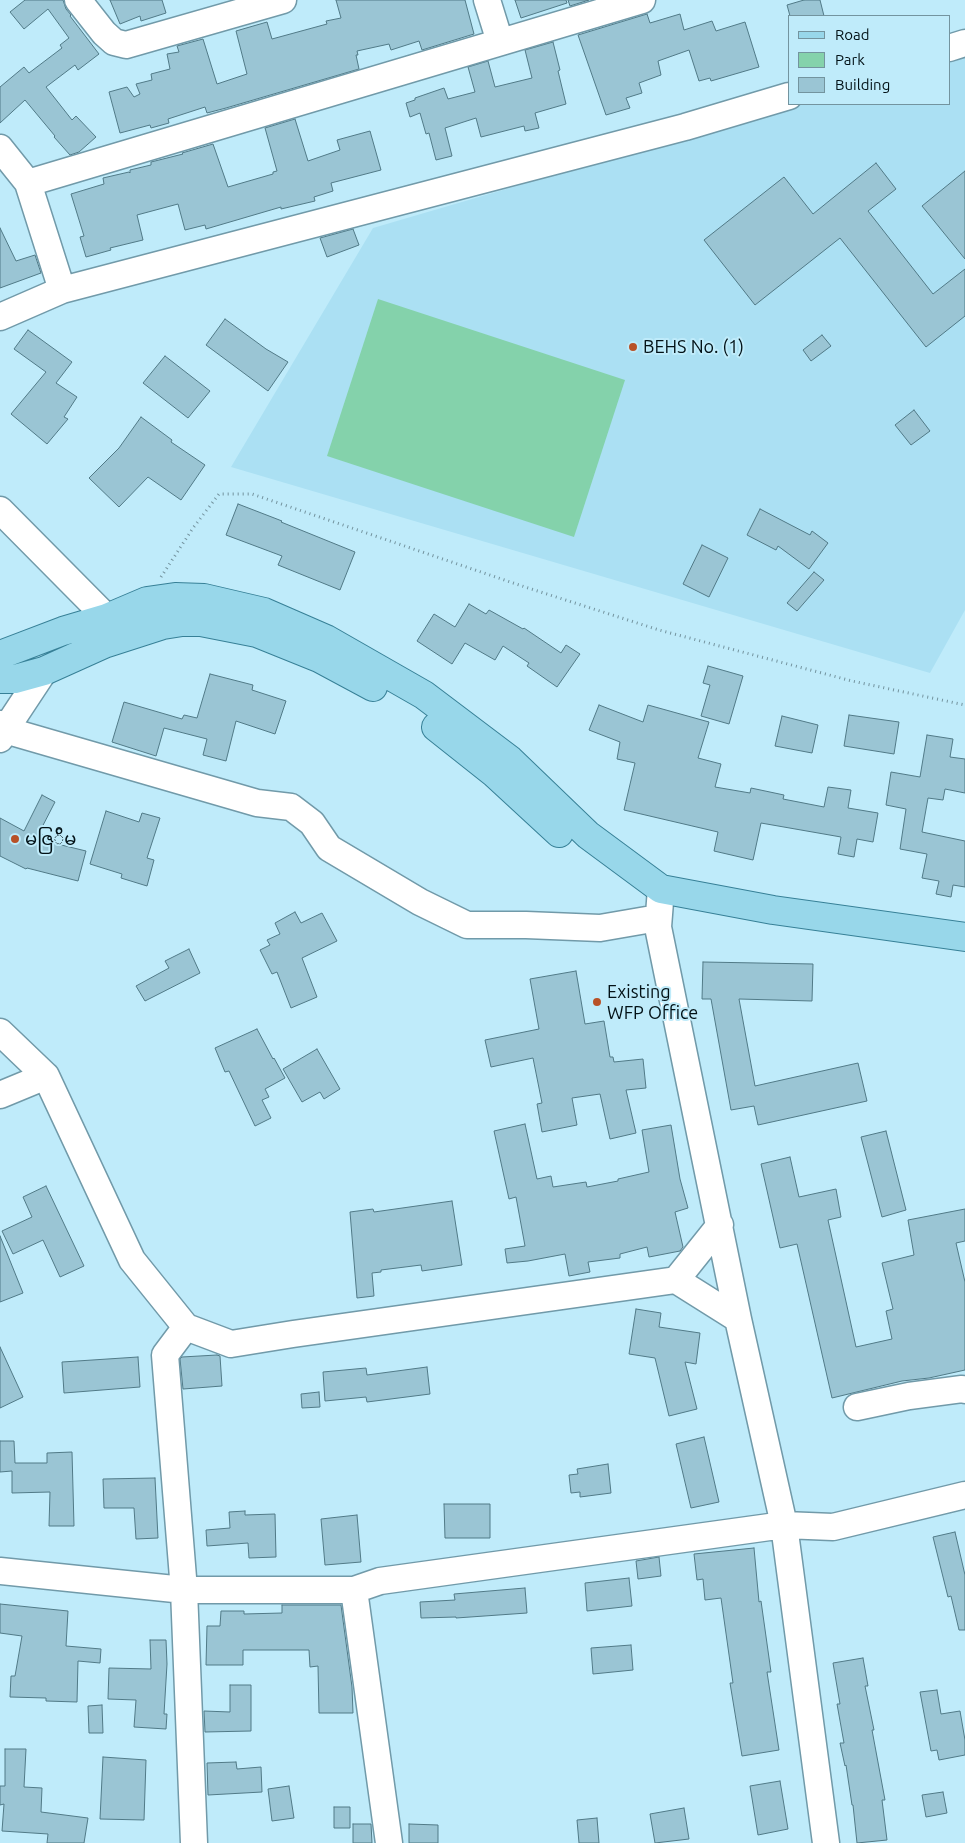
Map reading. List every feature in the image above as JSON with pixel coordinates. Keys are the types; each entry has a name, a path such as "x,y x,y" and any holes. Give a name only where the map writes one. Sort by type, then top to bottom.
{"main road":[{"path":"0,679 15,679 44,671 116,627 146,601 176,597 204,598 264,612 334,644 432,701 510,760 659,904 769,927 939,949 965,955"},
{"path":"0,655 63,631 201,622 257,633 319,658 411,707 494,773 583,854 652,904 773,910 965,937"}],"street":[{"path":"78,0 104,33 114,42 126,45 283,0"},
{"path":"487,0 500,42"},
{"path":"28,183 642,0"},
{"path":"950,48 965,43"},
{"path":"0,317 62,290 685,127 788,96"},
{"path":"0,148 28,183 62,290"},
{"path":"0,510 116,627"},
{"path":"44,671 2,731 257,803 291,806 312,823 329,848 420,902 468,925 600,928 659,904 658,927 738,1319 784,1525 826,1843"},
{"path":"0,1032 46,1076 132,1260 186,1327 231,1344 676,1280 738,1319"},
{"path":"0,1095 46,1076"},
{"path":"676,1280 720,1225"},
{"path":"186,1327 165,1355 184,1590 194,1843"},
{"path":"857,1407 909,1396 965,1390"},
{"path":"0,1571 184,1590 354,1590 380,1582 784,1525 833,1527 965,1495"},
{"path":"354,1590 389,1843"}],"path":[{"path":"146,601 193,528 219,494 252,494 513,583 660,630 852,681 965,705"}],"shaded area":[{"name":"BEHS No. (1)","path":"965,55 965,610 930,673 231,467 373,228 794,105 950,105 950,60"}],"green space":[{"path":"378,299 625,380 574,537 327,456"}],"building":[{"path":"25,0 63,0 70,16 99,54 78,70 75,65 46,87 72,120 76,116 96,137 79,152 70,155 25,100 0,123 0,87 24,67 29,73 62,48 60,45 69,38 48,9 24,29 10,12"},
{"path":"110,0 162,0 166,13 141,21 140,16 120,24"},
{"path":"336,0 465,0 474,34 422,50 419,41 391,50 389,44 357,51 359,69 226,108 207,113 205,107 168,119 169,123 151,128 150,125 120,133 109,92 127,87 134,97 140,94 136,84 152,80 151,74 170,69 167,54 179,52 177,46 203,39 217,84 247,74 236,31 267,22 272,39 327,24 326,21 341,18"},
{"path":"515,0 566,0 567,3 521,18"},
{"path":"568,0 589,0 570,6"},
{"path":"804,0 820,0 824,15 790,15 787,5"},
{"path":"647,14 650,23 680,14 684,30 712,21 716,31 745,22 759,67 711,81 710,78 699,81 689,50 658,61 661,75 639,83 642,93 626,98 630,108 606,115 578,35"},
{"path":"553,42 566,104 535,113 539,128 525,131 524,126 481,137 476,118 445,128 452,156 436,160 429,133 426,134 420,113 410,117 406,103 444,88 448,99 475,92 468,67 488,61 495,87 532,78 525,50"},
{"path":"295,119 308,161 340,150 337,140 370,131 381,170 331,183 333,191 314,197 315,201 281,209 281,207 206,229 205,225 185,230 178,204 137,215 143,240 110,248 111,250 86,257 80,237 84,236 71,194 104,184 103,178 130,173 130,170 151,165 151,162 213,144 228,187 273,174 273,172 277,171 265,128"},
{"path":"876,163 896,189 868,211 933,294 965,269 965,316 926,347 840,238 755,305 704,240 784,177 813,214"},
{"path":"965,171 965,259 922,206"},
{"path":"0,228 16,261 35,255 41,273 0,288"},
{"path":"353,229 359,245 327,257 320,238"},
{"path":"225,319 266,349 288,362 268,391 206,345"},
{"path":"28,330 72,362 56,383 77,397 64,417 68,419 47,444 11,414 46,372 14,349"},
{"path":"822,335 831,346 811,361 803,350"},
{"path":"165,356 210,391 188,418 143,383"},
{"path":"914,410 930,431 911,445 895,425"},
{"path":"141,417 172,440 171,442 205,465 181,500 148,477 119,507 89,478 119,448"},
{"path":"238,504 355,552 340,590 278,565 282,556 226,535"},
{"path":"760,509 810,535 812,531 828,543 809,569 778,546 776,550 747,535"},
{"path":"702,545 728,558 709,597 683,584"},
{"path":"814,572 824,580 797,611 787,603"},
{"path":"469,604 486,614 489,610 524,628 561,653 566,645 580,654 557,687 527,666 529,663 503,646 495,660 465,643 452,664 417,641 434,614 455,627"},
{"path":"708,666 743,676 729,724 701,716 710,685 703,683"},
{"path":"210,674 253,685 252,690 286,701 275,734 236,721 226,761 203,755 207,739 164,728 156,756 112,742 124,702 182,719 184,715 197,718"},
{"path":"599,705 643,722 648,705 709,722 698,758 721,764 715,787 750,793 751,788 784,795 783,799 824,807 828,787 851,790 848,808 878,813 873,842 857,839 854,857 838,854 841,837 761,823 753,860 714,851 718,832 624,810 635,763 617,759 620,742 589,730"},
{"path":"849,715 899,722 894,754 844,746"},
{"path":"782,716 818,725 812,753 775,746"},
{"path":"927,735 953,739 950,757 965,759 965,793 945,789 943,800 928,798 922,832 965,841 965,887 953,885 951,897 936,894 939,881 922,878 927,854 900,849 906,809 886,805 891,772 920,777"},
{"path":"42,795 55,802 39,833 43,835 41,840 86,851 78,881 26,869 0,856 0,818 24,831"},
{"path":"106,811 139,822 142,813 160,818 147,858 154,860 147,886 121,878 122,874 90,864"},
{"path":"295,912 301,923 322,913 337,941 302,958 317,997 291,1008 277,972 272,974 260,950 270,945 267,940 280,934 275,923"},
{"path":"189,949 200,973 145,1001 136,986 169,968 165,961"},
{"path":"703,962 813,964 812,1001 739,999 755,1086 858,1063 867,1101 758,1125 754,1106 731,1110 711,999 702,999"},
{"path":"576,971 585,1024 604,1021 610,1057 613,1057 614,1062 643,1059 646,1088 626,1090 636,1133 610,1139 600,1094 572,1098 577,1125 542,1132 537,1104 542,1103 533,1058 491,1067 485,1040 539,1029 530,979"},
{"path":"257,1029 285,1078 265,1089 269,1097 262,1100 271,1118 255,1126 229,1071 225,1072 215,1048"},
{"path":"317,1049 340,1089 324,1099 320,1092 302,1102 283,1069"},
{"path":"525,1124 537,1179 551,1176 553,1187 586,1182 587,1187 649,1172 642,1130 671,1125 680,1179 688,1208 675,1212 683,1247 680,1251 649,1257 647,1247 620,1254 620,1258 588,1262 590,1272 569,1276 565,1254 507,1263 505,1249 525,1246 516,1197 509,1199 494,1131"},
{"path":"886,1131 906,1210 882,1217 861,1137"},
{"path":"790,1157 799,1197 836,1189 841,1217 828,1220 856,1347 892,1339 886,1311 893,1309 882,1263 914,1255 908,1220 965,1209 965,1241 956,1243 965,1282 965,1370 929,1378 902,1381 832,1398 797,1244 780,1248 761,1164"},
{"path":"46,1186 84,1266 60,1277 43,1240 13,1254 2,1231 32,1217 23,1197"},
{"path":"452,1201 462,1265 422,1271 421,1265 381,1270 381,1272 372,1273 374,1296 357,1298 350,1212 373,1209 374,1212"},
{"path":"0,1236 23,1293 0,1302"},
{"path":"636,1309 661,1313 659,1327 700,1333 696,1364 685,1362 697,1409 669,1416 655,1358 629,1354"},
{"path":"0,1347 23,1397 0,1408"},
{"path":"220,1356 222,1386 183,1389 180,1359 182,1357"},
{"path":"138,1357 140,1387 64,1393 62,1362"},
{"path":"427,1367 430,1394 367,1402 366,1397 325,1401 323,1372 366,1368 367,1375"},
{"path":"319,1392 320,1407 302,1408 301,1394"},
{"path":"704,1437 719,1502 691,1508 676,1444"},
{"path":"0,1441 14,1441 15,1463 47,1463 47,1453 72,1452 74,1526 49,1526 50,1492 12,1493 12,1471 0,1472"},
{"path":"608,1464 611,1493 580,1497 580,1492 571,1493 569,1475 578,1474 577,1469"},
{"path":"155,1478 158,1538 136,1539 134,1508 104,1508 103,1479"},
{"path":"444,1504 490,1504 490,1538 445,1538"},
{"path":"245,1511 245,1515 275,1514 276,1557 249,1558 248,1543 207,1546 206,1530 230,1528 229,1512"},
{"path":"357,1515 361,1562 325,1565 321,1519"},
{"path":"955,1532 965,1575 965,1630 959,1630 951,1596 948,1597 933,1537"},
{"path":"754,1548 759,1602 761,1601 771,1672 767,1672 779,1750 742,1756 730,1683 733,1683 721,1598 705,1600 703,1579 697,1580 694,1554"},
{"path":"659,1557 661,1576 638,1579 636,1561"},
{"path":"629,1578 632,1606 587,1611 585,1583"},
{"path":"525,1588 527,1613 456,1618 421,1618 420,1602 455,1600 454,1594"},
{"path":"0,1604 68,1611 66,1646 101,1649 100,1663 78,1661 77,1702 46,1701 46,1698 10,1697 11,1676 15,1676 22,1636 0,1633"},
{"path":"282,1605 341,1605 352,1687 353,1713 319,1713 318,1666 310,1667 309,1650 243,1650 243,1665 206,1665 207,1626 220,1626 221,1611 244,1611 244,1614 282,1613"},
{"path":"150,1640 166,1640 167,1664 164,1714 167,1714 166,1729 134,1727 136,1700 108,1699 109,1668 151,1669"},
{"path":"631,1645 633,1670 593,1674 591,1648"},
{"path":"863,1658 868,1686 865,1686 885,1800 882,1800 887,1840 857,1843 853,1805 840,1743 844,1743 837,1704 840,1704 833,1663"},
{"path":"230,1685 251,1685 251,1731 205,1732 204,1711 230,1712"},
{"path":"937,1690 941,1714 960,1711 965,1740 965,1755 939,1760 937,1750 931,1751 920,1692"},
{"path":"102,1705 103,1733 89,1733 88,1706"},
{"path":"5,1749 26,1749 24,1787 42,1788 41,1812 88,1818 84,1843 47,1843 48,1834 2,1831 4,1804 0,1805 0,1786 5,1786"},
{"path":"103,1757 146,1760 144,1820 100,1819"},
{"path":"236,1762 237,1769 261,1767 262,1792 208,1795 207,1763"},
{"path":"780,1781 788,1829 758,1835 750,1786"},
{"path":"289,1786 294,1818 272,1821 268,1789"},
{"path":"943,1792 947,1813 926,1817 922,1795"},
{"path":"334,1807 350,1807 350,1828 334,1828"},
{"path":"684,1808 689,1839 655,1843 650,1814"},
{"path":"597,1818 599,1843 579,1843 577,1820"},
{"path":"353,1824 371,1824 372,1843 353,1843"},
{"path":"409,1824 438,1825 438,1843 409,1843"}],"place":[{"name":"BEHS No. (1)","path":"633,347"},
{"name":"မဇြ်ိမ","path":"15,839"},
{"name":"Existing WFP Office","path":"597,1002"}]}
